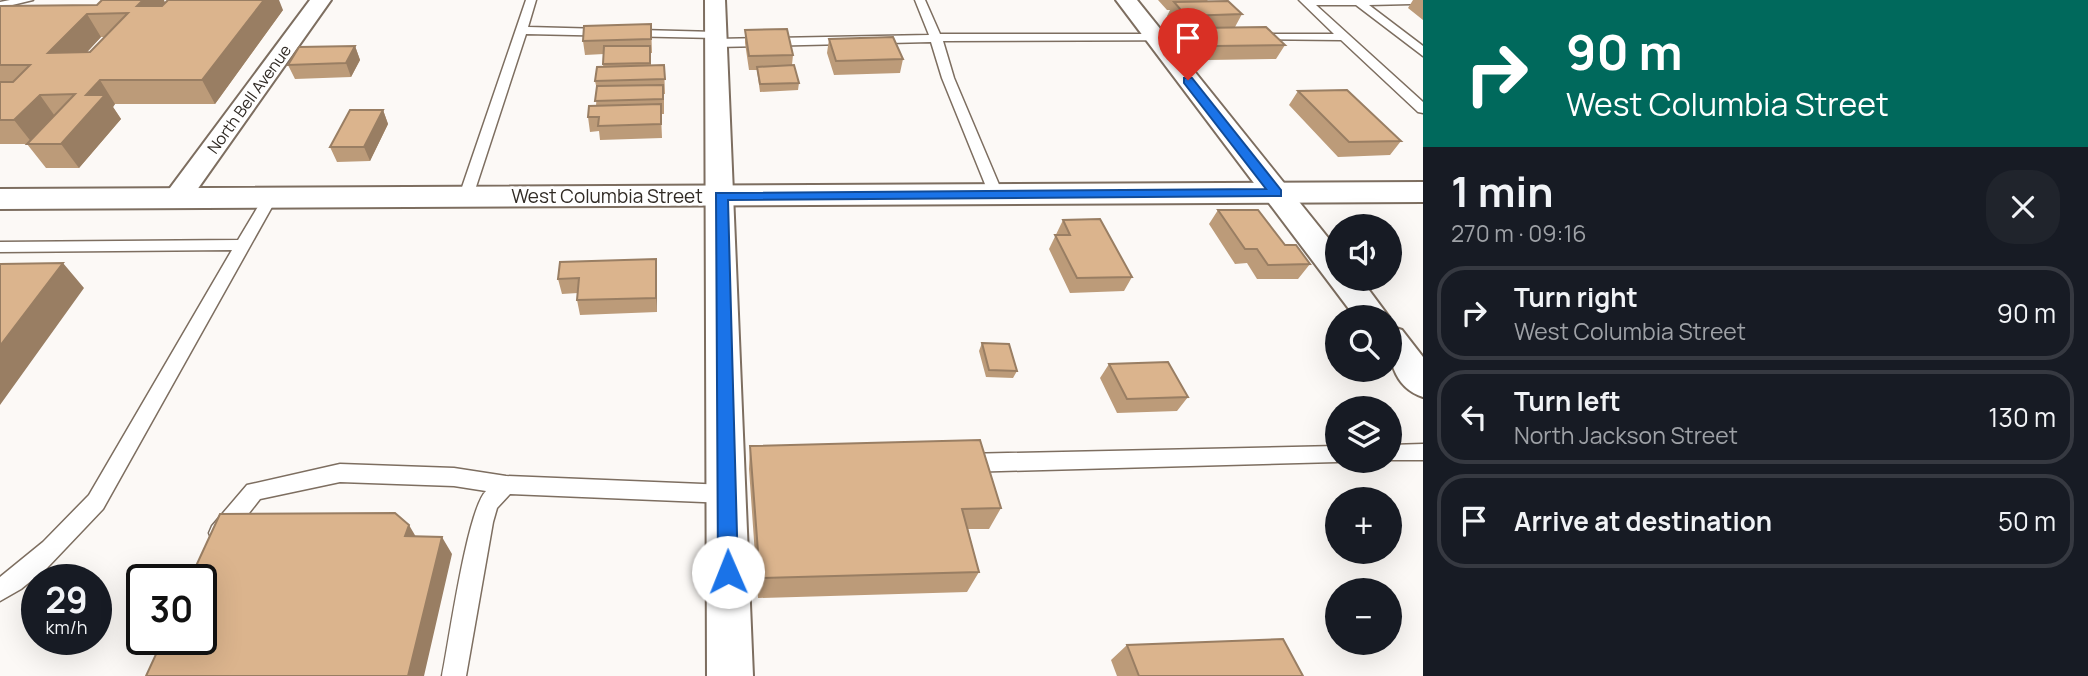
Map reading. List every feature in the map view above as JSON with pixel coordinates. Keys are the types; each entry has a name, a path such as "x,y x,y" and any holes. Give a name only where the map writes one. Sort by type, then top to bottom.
{"main road":[{"name":"West Columbia Street","path":"0,199 1423,192"}],"street":[{"name":"North Bell Avenue","path":"177,198 321,0"},
{"path":"715,0 732,477 730,676"},
{"path":"1126,0 1325,255"},
{"path":"1353,291 1364,305"},
{"path":"1402,355 1423,383"}],"lane":[{"path":"0,5 28,0"},
{"path":"466,197 531,0"},
{"path":"920,0 936,38 948,78 996,194"},
{"path":"1305,1 1411,1"},
{"path":"1305,1 1423,109"},
{"path":"1360,2 1423,52"},
{"path":"522,30 716,39 1344,37"},
{"path":"0,590 58,543 96,502 270,198"},
{"path":"0,247 244,245"},
{"path":"1402,453 1423,452"},
{"path":"949,463 1325,454"},
{"path":"211,548 215,538 254,491 340,473 454,477 506,485 732,477"},
{"path":"454,676 482,522 488,503 506,485"}],"building":[{"path":"102,0 143,0 137,6 162,6 168,0 264,0 202,80 100,80 86,95 105,95 61,144 27,144 75,94 40,95 14,120 0,120 0,82 13,82 30,65 0,65 0,6 97,5","holes":["128,13 90,52 48,53 87,14"]},
{"path":"1228,1 1242,14 1186,16 1174,2"},
{"path":"651,24 651,39 583,41 584,26"},
{"path":"1266,27 1285,45 1215,46 1198,28"},
{"path":"787,29 793,55 749,56 745,30"},
{"path":"893,37 903,59 836,61 829,39"},
{"path":"355,46 346,63 288,65 299,47"},
{"path":"604,46 650,46 650,63 603,64"},
{"path":"664,65 665,79 595,81 597,67"},
{"path":"794,65 799,83 760,84 757,67"},
{"path":"663,85 663,99 595,101 597,86"},
{"path":"1347,90 1401,141 1349,142 1298,91"},
{"path":"661,104 661,124 598,126 599,117 588,117 589,106"},
{"path":"350,110 383,110 364,147 330,147"},
{"path":"1218,210 1258,210 1285,245 1296,245 1310,264 1268,265 1257,249 1245,249"},
{"path":"1100,219 1132,277 1077,278 1055,235 1070,235 1063,220"},
{"path":"656,259 656,298 577,300 579,278 558,279 560,262"},
{"path":"63,263 0,346 0,264"},
{"path":"982,343 1009,344 1017,371 989,370"},
{"path":"1168,362 1188,397 1127,399 1109,364"},
{"path":"980,440 1001,508 962,509 979,572 760,578 750,446"},
{"path":"395,513 409,525 405,536 442,537 408,676 146,676 156,655 217,655 217,564 197,564 220,514"},
{"path":"1283,639 1303,676 1139,676 1127,645"}],"route":[{"path":"728,572 721,196 1276,193 1188,80"}]}
